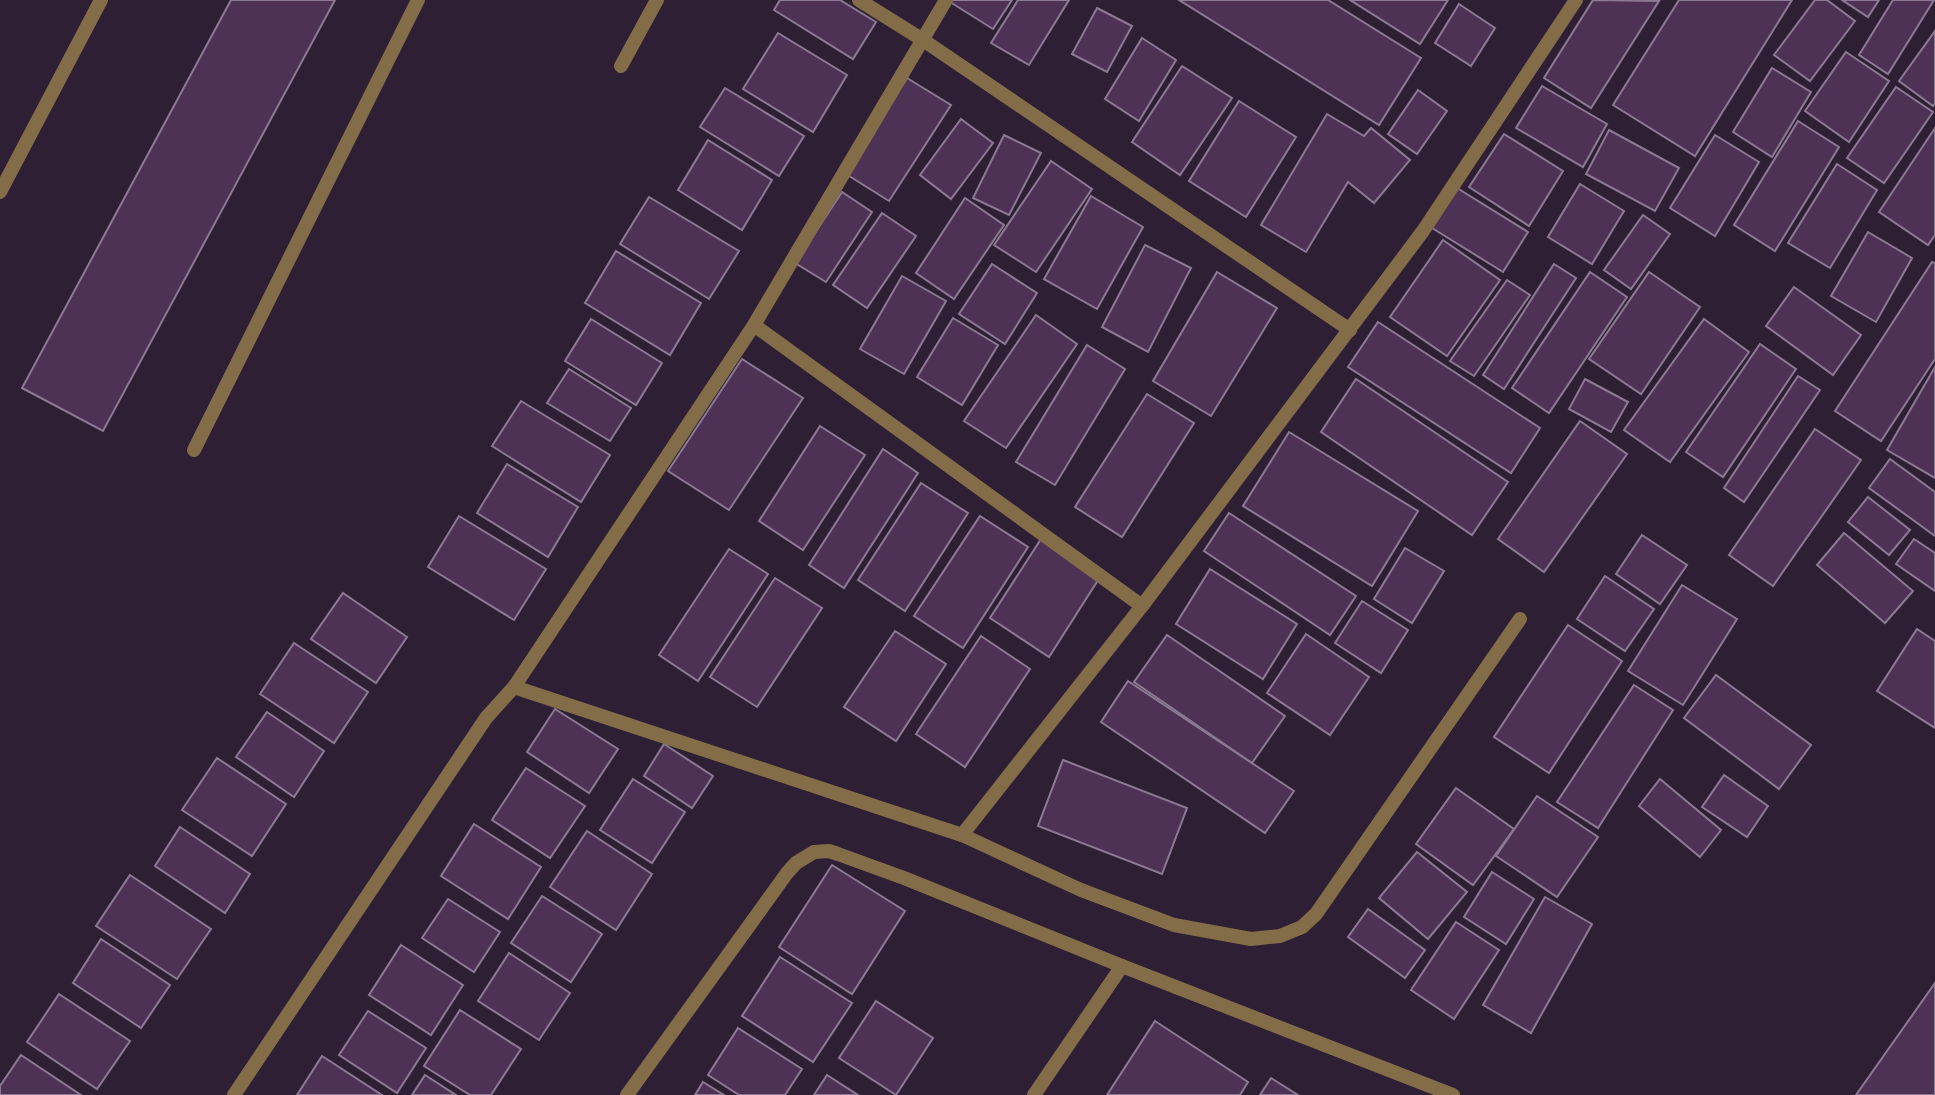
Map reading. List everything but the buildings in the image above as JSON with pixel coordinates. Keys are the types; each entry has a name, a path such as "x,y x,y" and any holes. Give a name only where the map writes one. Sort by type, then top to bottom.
{"street":[{"path":"0,192 101,0"},
{"path":"194,450 418,0"},
{"path":"621,66 657,0"},
{"path":"859,0 923,40 1350,330"},
{"path":"234,1095 486,718 514,687 754,325 946,0"},
{"path":"962,835 1142,606 1423,231 1576,0"},
{"path":"754,325 1142,606"},
{"path":"514,687 962,835 1081,890 1174,925 1251,939 1280,936 1302,927 1316,914 1520,619"},
{"path":"627,1095 787,873 796,863 814,852 829,851 904,877 1436,1092 1453,1095"},
{"path":"1034,1095 1122,966"}]}
